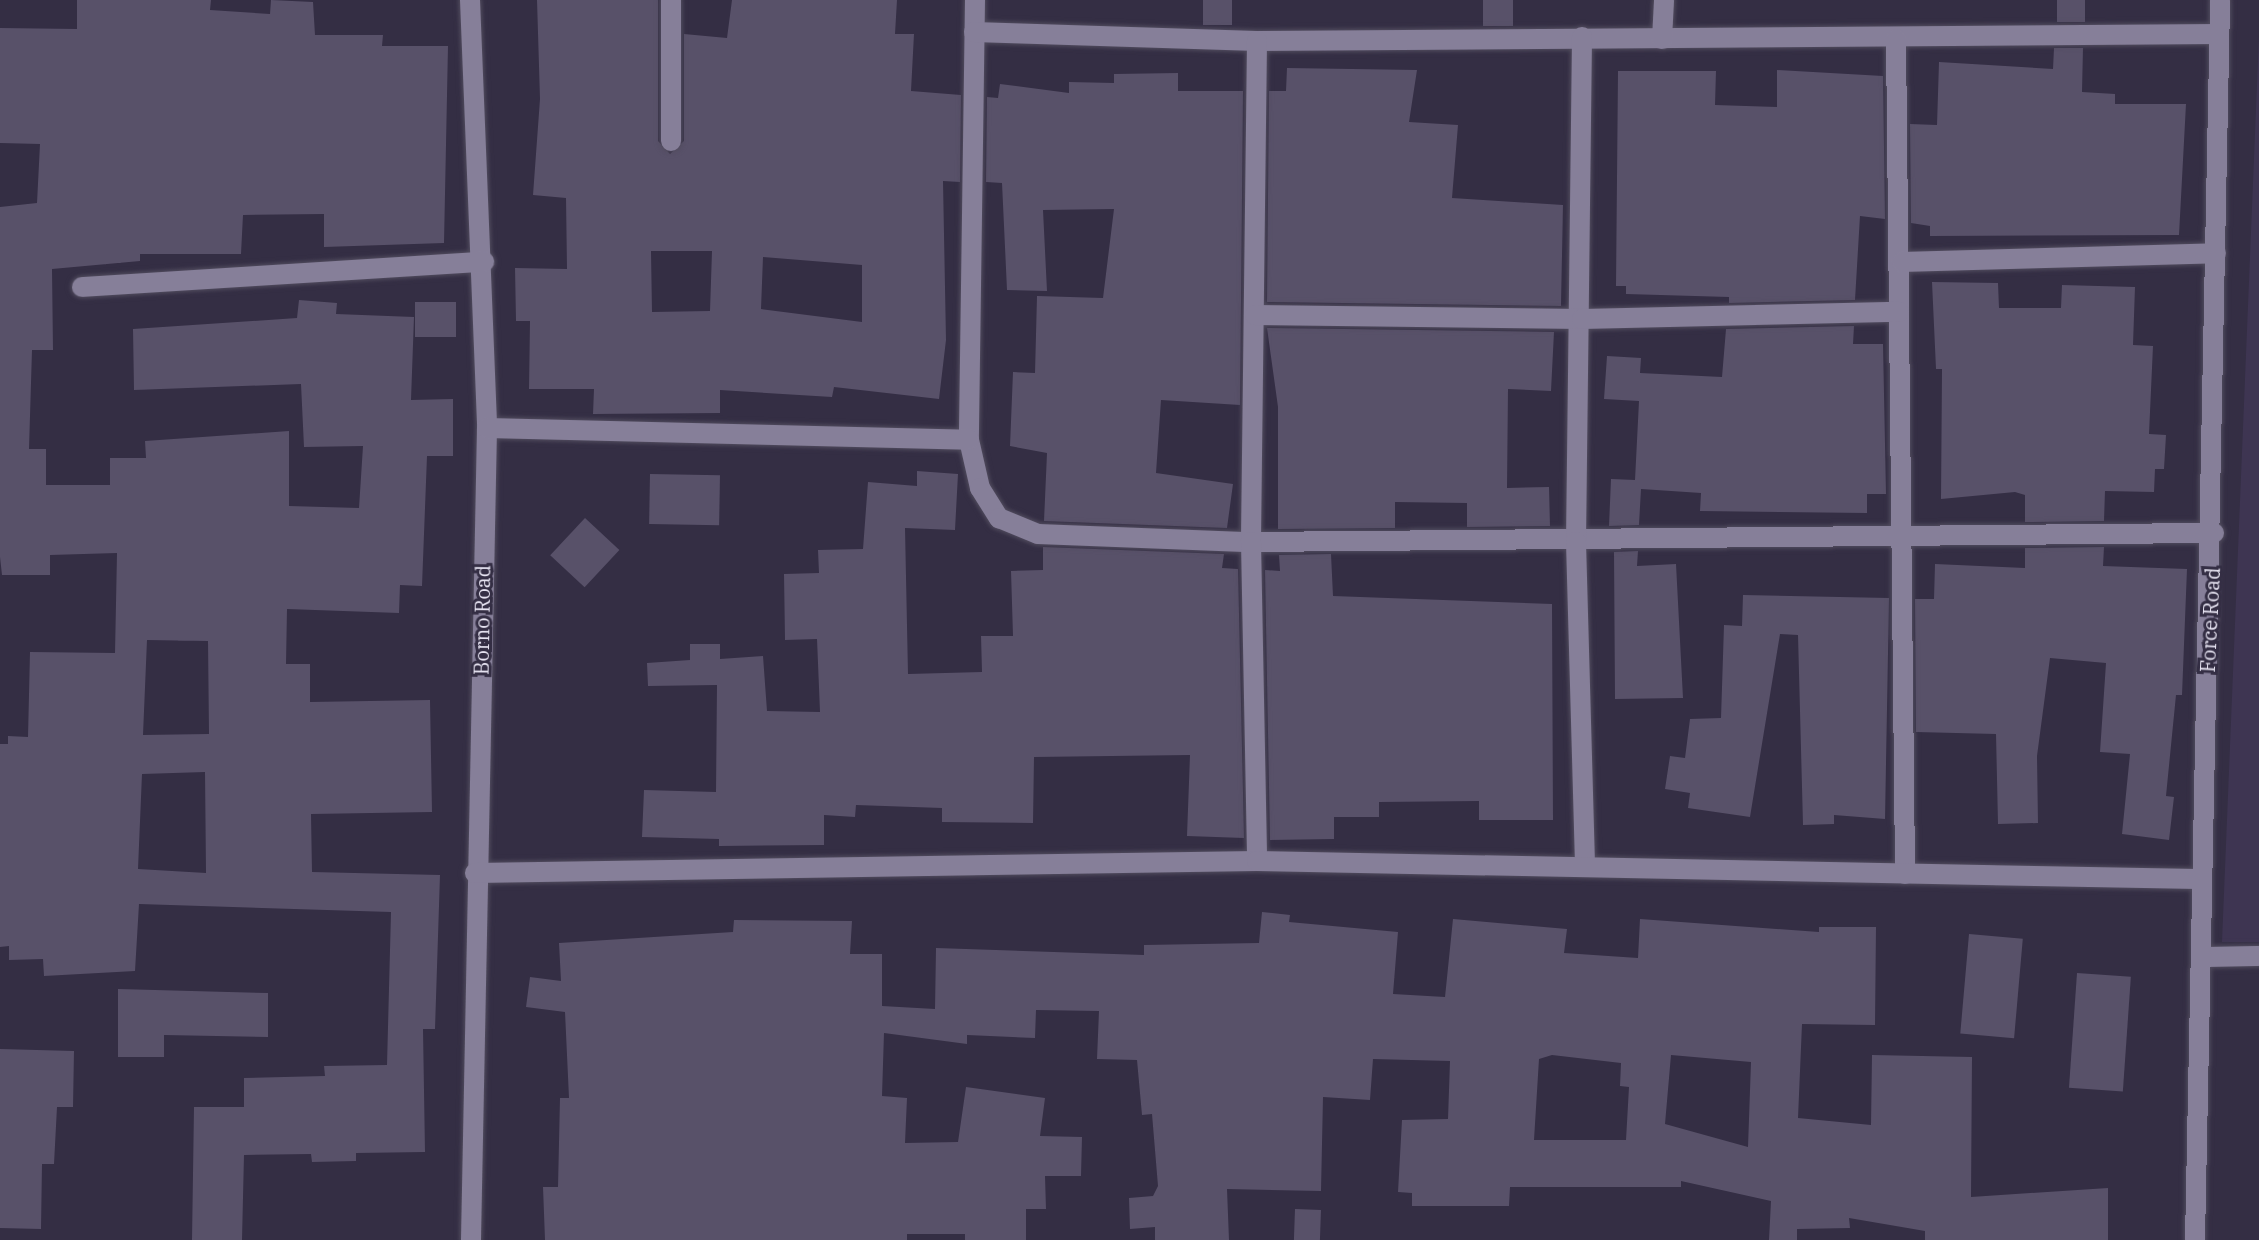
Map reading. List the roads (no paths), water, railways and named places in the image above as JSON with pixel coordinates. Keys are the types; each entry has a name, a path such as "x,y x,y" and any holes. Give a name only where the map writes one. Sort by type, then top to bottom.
{"street":[{"name":"Borno Road","path":"470,0 484,262 487,428 475,873 471,1240"},
{"path":"671,0 671,141"},
{"path":"975,0 969,440 980,488 999,518 1038,534 1251,542 1901,541 2214,533"},
{"path":"1662,39 1664,0"},
{"name":"Force Road","path":"2195,1240 2203,957 2198,879 2214,533 2220,0"},
{"path":"974,32 1257,41 1582,37 1896,39 2219,34"},
{"path":"1582,37 1582,319 1576,542 1585,866"},
{"path":"1896,39 1902,262 1899,312 1905,874"},
{"path":"1257,41 1251,542 1257,861"},
{"path":"1902,262 2216,253"},
{"path":"82,287 484,262"},
{"path":"1255,315 1582,319 1899,312"},
{"path":"487,428 969,440"},
{"path":"475,873 1257,861 2198,879"},
{"path":"2203,957 2259,956"}]}
